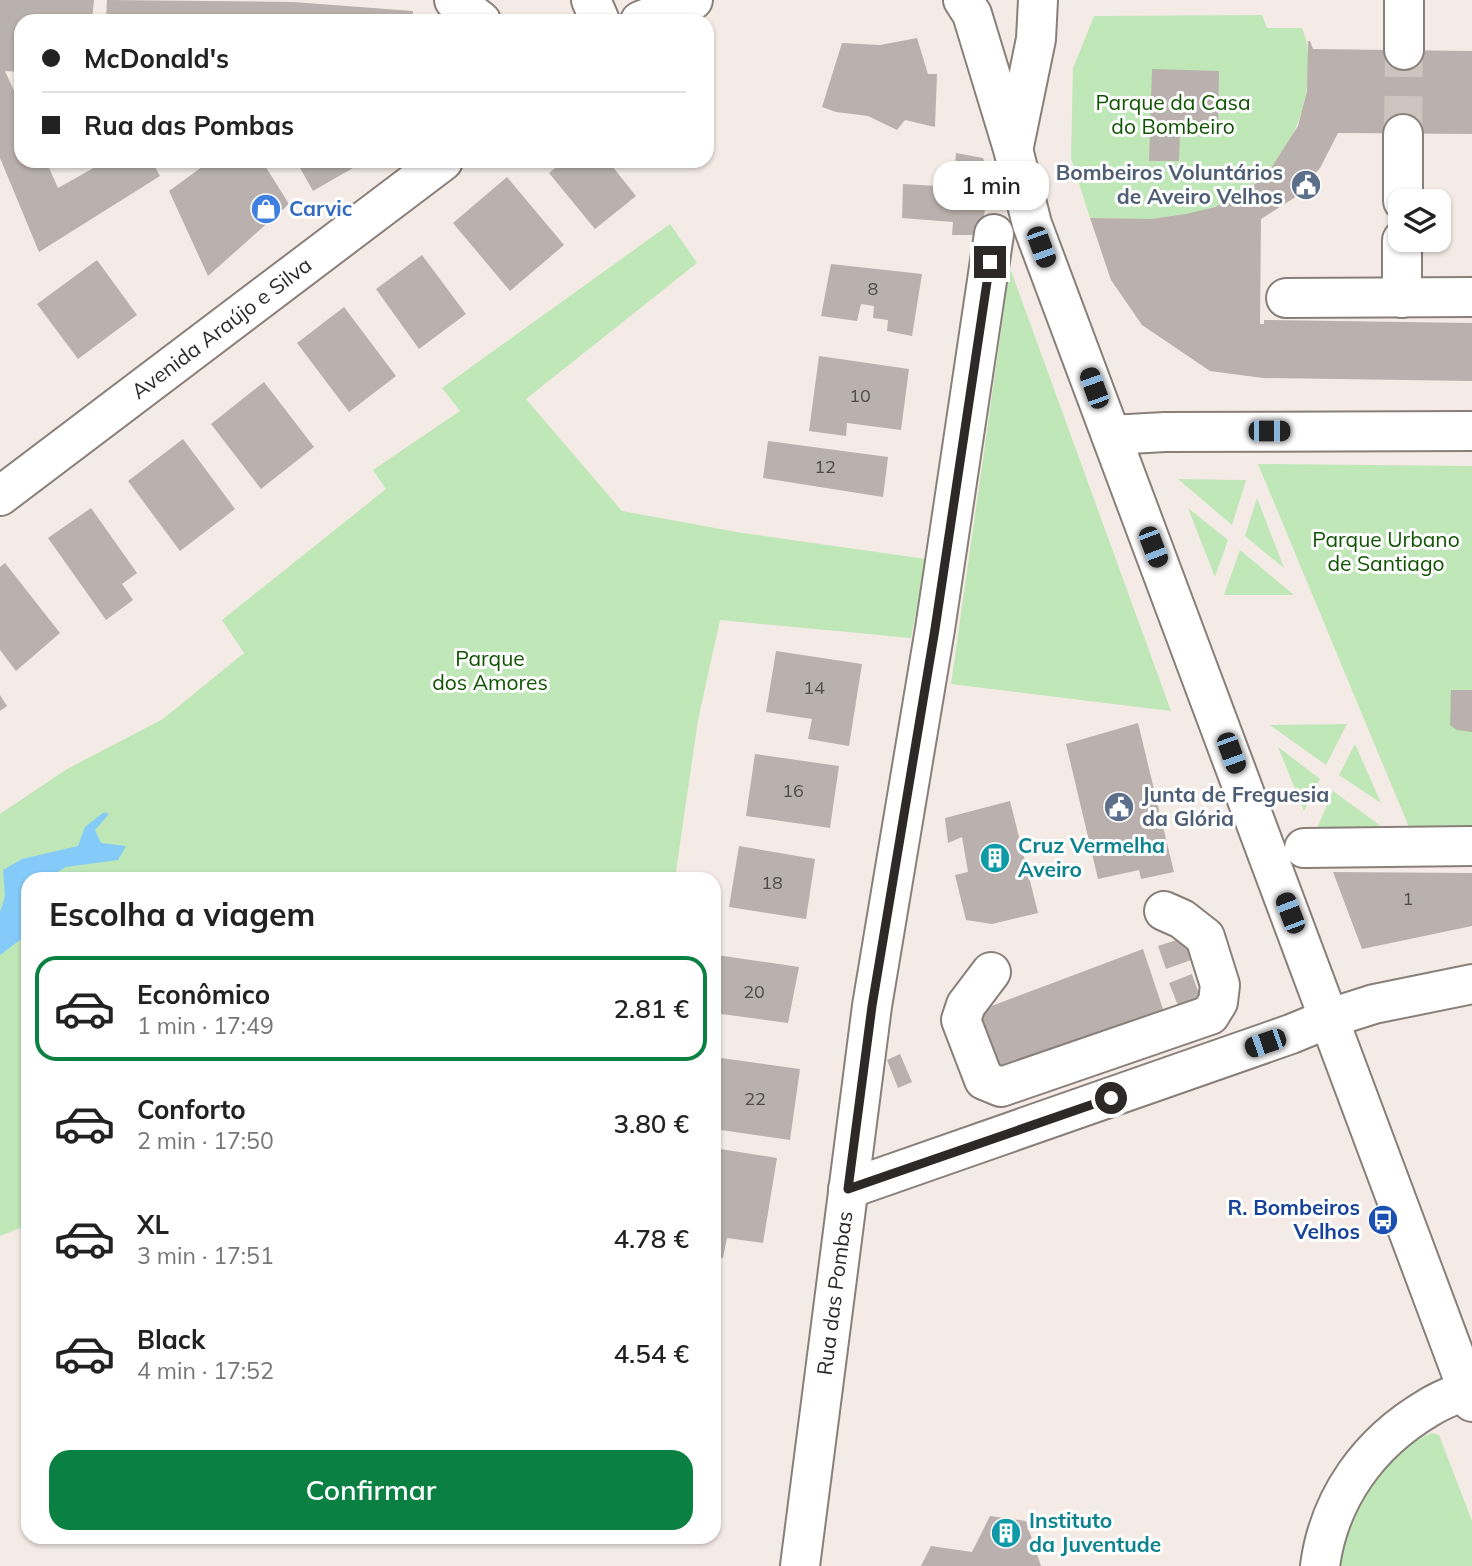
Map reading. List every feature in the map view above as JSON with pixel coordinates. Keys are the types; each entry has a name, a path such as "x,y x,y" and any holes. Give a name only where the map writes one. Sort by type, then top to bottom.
{"street":[{"path":"454,0 472,14"},
{"path":"658,14 693,0"},
{"path":"963,0 972,14 1013,149 1032,224 1470,1396 1428,1407 1389,1437 1355,1473 1333,1511 1322,1548 1320,1566"},
{"path":"1013,149 1036,39 1038,0"},
{"path":"1404,0 1405,50"},
{"path":"1403,134 1403,189"},
{"name":"Avenida Araújo e Silva","path":"0,496 434,168"},
{"name":"Rua das Pombas","path":"800,1566 872,1006 935,629 994,234"},
{"path":"1402,252 1402,298"},
{"path":"1286,299 1472,297"},
{"path":"1111,435 1165,432 1472,431"},
{"path":"1304,848 1472,846"},
{"path":"991,972 966,1005 961,1020 984,1080 1001,1087 1210,1015 1218,1002 1220,985 1205,937 1182,919 1164,911"},
{"path":"848,1189 1330,1018 1374,1004 1472,984"}],"green space":[{"name":"Parque da Casa do Bombeiro","path":"1262,15 1267,28 1302,28 1308,67 1303,107 1294,133 1265,174 1246,190 1202,211 1177,217 1150,219 1090,218 1071,158 1073,68 1094,16"},
{"name":"Parque dos Amores","path":"670,224 697,263 526,399 622,511 742,533 926,559 911,638 720,620 698,720 676,872 21,872 21,1228 0,1236 0,814 67,769 163,719 244,653 222,620 386,489 373,470 460,411 442,388"},
{"path":"1010,268 1171,711 951,684"},
{"name":"Parque Urbano de Santiago","path":"1258,464 1472,466 1472,833 1411,832"},
{"path":"1178,479 1246,480 1232,525"},
{"path":"1257,498 1284,568 1245,536"},
{"path":"1188,508 1228,540 1215,577"},
{"path":"1240,550 1294,595 1224,595"},
{"path":"1347,724 1326,765 1270,725"},
{"path":"1355,744 1381,803 1339,775"},
{"path":"1278,747 1320,779 1304,811"},
{"path":"1333,791 1393,835 1315,833"},
{"path":"1432,1433 1439,1435 1472,1521 1472,1566 1339,1566 1345,1528 1361,1497 1382,1470 1406,1447"}],"water":[{"path":"104,812 109,814 95,830 101,843 126,846 118,860 66,867 57,872 21,872 21,939 0,955 0,912 5,896 3,870 22,859 78,846 85,827"}],"building":[{"path":"0,0 94,0 93,14 14,14 14,72 5,71 14,91 14,168 49,168 58,188 94,168 156,168 160,176 39,252 0,158"},
{"path":"107,0 293,2 413,11 413,14 106,14"},
{"path":"917,38 928,74 937,74 935,127 905,120 897,130 868,116 836,112 822,107 842,43 880,45"},
{"path":"1308,41 1313,49 1472,51 1472,134 1338,133 1320,168 1294,198 1261,219 1260,324 1264,324 1264,320 1472,323 1472,381 1263,378 1210,371 1142,325 1111,280 1090,218 1151,219 1186,214 1215,207 1249,189 1268,173 1298,126 1307,91"},
{"path":"1152,69 1219,71 1218,130 1180,129 1179,161 1149,161"},
{"path":"956,153 983,158 990,177 981,235 952,235 953,222 902,218 903,184 953,187"},
{"path":"200,168 266,168 289,204 208,276 169,191"},
{"path":"300,168 353,168 313,191"},
{"path":"555,168 614,168 636,196 595,229 549,173"},
{"path":"507,177 564,245 510,291 453,223"},
{"path":"422,255 466,314 419,349 376,289"},
{"path":"97,260 137,315 78,359 37,304"},
{"path":"831,264 922,274 912,336 887,331 888,320 873,318 874,306 861,304 857,321 821,316"},
{"path":"344,307 396,376 349,412 297,343"},
{"path":"819,356 909,369 901,430 847,423 846,436 809,431"},
{"path":"264,382 314,447 261,489 211,424"},
{"path":"183,439 235,509 180,551 128,481"},
{"path":"768,441 888,457 883,497 763,478"},
{"path":"91,508 137,573 122,584 133,600 106,620 48,538"},
{"path":"5,563 60,633 16,671 0,650 0,567"},
{"path":"776,651 862,664 849,746 808,739 812,719 766,712"},
{"path":"1451,690 1472,690 1472,732 1457,730 1450,725"},
{"path":"0,695 7,706 0,711"},
{"name":"Junta de Freguesia da Glória","path":"1138,723 1174,872 1141,879 1139,870 1098,879 1066,744"},
{"path":"755,754 839,766 830,828 746,816"},
{"name":"Cruz Vermelha Aveiro","path":"1010,801 1038,913 992,924 966,920 955,875 968,872 962,837 948,843 945,818"},
{"path":"739,846 815,859 806,919 729,907"},
{"path":"1333,872 1472,873 1472,926 1362,949"},
{"path":"1183,938 1191,960 1166,969 1158,946"},
{"path":"1143,949 1166,1018 1002,1076 978,1011"},
{"path":"721,956 799,967 788,1023 721,1014"},
{"path":"1192,974 1201,1000 1179,1008 1169,983"},
{"path":"900,1054 912,1082 898,1088 887,1060"},
{"path":"721,1058 800,1069 790,1140 721,1130"},
{"path":"721,1149 777,1158 763,1243 727,1238 723,1258"},
{"name":"Instituto da Juventude","path":"990,1516 1026,1521 1041,1566 921,1566 931,1546 972,1552"}],"tunnel":[{"path":"1403,134 1404,50"}],"place":[{"name":"Bombeiros Voluntários de Aveiro Velhos","path":"1306,185"},
{"name":"Carvic","path":"266,209"},
{"name":"Junta de Freguesia da Glória","path":"1119,807"},
{"name":"Cruz Vermelha Aveiro","path":"995,858"},
{"name":"R. Bombeiros Velhos","path":"1383,1220"},
{"name":"Instituto da Juventude","path":"1006,1533"}],"route":[{"path":"990,262 935,629 872,1006 848,1189 1111,1098"}]}
